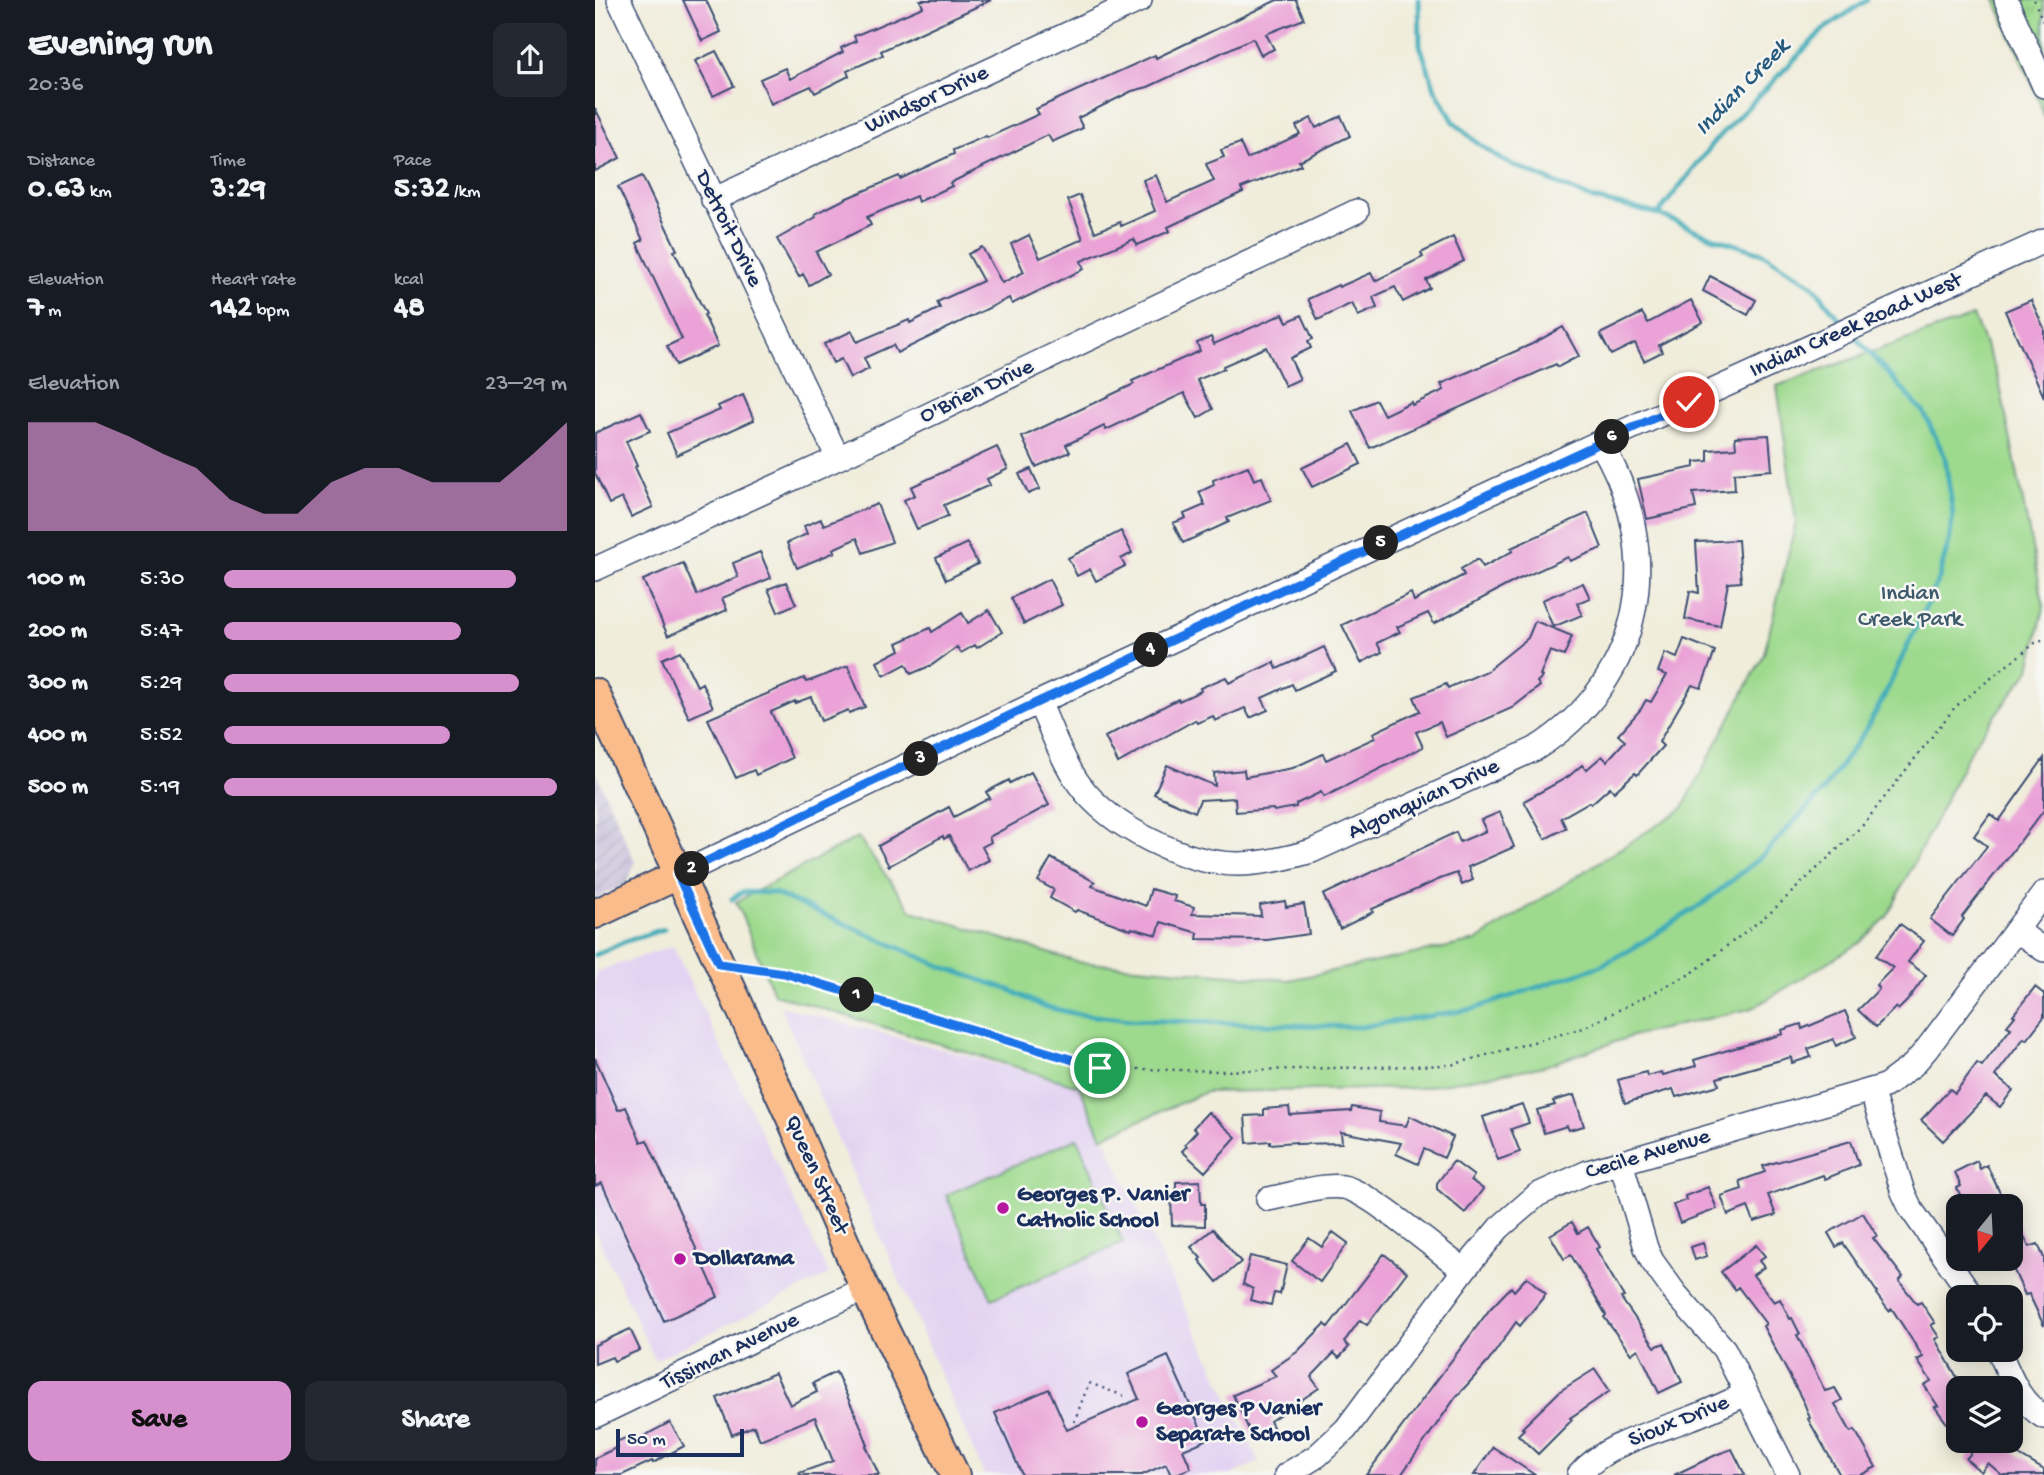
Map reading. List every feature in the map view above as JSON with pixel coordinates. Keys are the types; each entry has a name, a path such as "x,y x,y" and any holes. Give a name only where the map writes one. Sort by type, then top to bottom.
{"main road":[{"name":"Queen Street","path":"595,693 790,1116 865,1289 955,1475"},
{"path":"595,914 678,875"}],"street":[{"name":"Detroit Drive","path":"619,0 838,458"},
{"name":"Windsor Drive","path":"713,200 1140,0"},
{"path":"2006,0 2044,86"},
{"name":"O'Brien Drive","path":"595,569 838,458 1357,211"},
{"name":"Indian Creek Road West","path":"678,875 1038,702 1600,442 2044,241"},
{"name":"Algonquian Drive","path":"1038,702 1072,773 1091,799 1103,809 1131,830 1159,845 1235,864 1287,859 1312,851 1522,754 1554,737 1600,689 1623,647 1635,607 1639,557 1634,524 1612,462 1600,442"},
{"name":"Cecile Avenue","path":"1286,1475 1317,1456 1346,1429 1464,1270 1499,1228 1537,1195 1588,1172 1885,1086 1913,1065 2044,893"},
{"path":"2016,930 2044,950"},
{"path":"1871,1090 1903,1192 1911,1209 1965,1285"},
{"path":"1621,1162 1652,1261 1675,1293 1724,1349 1788,1475"},
{"path":"1268,1199 1331,1187 1353,1190 1372,1201 1464,1270"},
{"name":"Tissiman Avenue","path":"595,1416 865,1289"},
{"path":"2004,1362 2019,1394 2033,1410 2044,1417"},
{"name":"Sioux Drive","path":"1579,1475 1586,1466 1613,1448 1695,1417 1746,1394"}],"path":[{"path":"2034,0 2044,24"},
{"path":"719,964 784,973 1100,1068 1219,1071 1451,1065 1583,1028 1692,973 1771,912 1863,825 1955,707 2035,643 2044,639"},
{"path":"1073,1422 1089,1383 1127,1397"}],"shaded area":[{"path":"595,770 635,862 627,883 595,899"},
{"path":"673,946 829,1275 655,1360 595,1231 595,972"},
{"name":"Georges P. Vanier Catholic School","path":"780,1006 1079,1086 1259,1462 1231,1475 984,1475"}],"green space":[{"path":"1995,0 2044,0 2044,118 2039,100"},
{"name":"Indian Creek Park","path":"1973,316 1998,376 2044,607 2030,669 1972,747 1887,917 1861,942 1753,1008 1632,1036 1545,1066 1419,1088 1206,1092 1102,1137 1079,1086 774,994 736,902 858,837 912,911 1078,962 1289,980 1476,941 1682,809 1764,654 1796,522 1777,386"},
{"path":"1077,1138 1123,1243 992,1299 946,1195"}],"building":[{"path":"683,0 706,0 721,32 702,41"},
{"path":"920,0 991,0 881,51 883,55 847,71 849,76 815,93 811,86 771,104 760,79 785,68 790,79 843,52 841,48 856,41 854,36 923,7"},
{"path":"1277,0 1296,0 1304,19 1266,34 1274,49 1261,55 1253,38 1148,87 1132,91 1078,118 1083,128 1052,142 1048,135 950,183 952,186 918,202 916,196 867,217 871,225 816,252 828,274 809,285 803,274 799,277 777,239 816,217 815,214 847,198 899,176 900,179 954,154 953,150 1039,114 1036,109 1155,55 1156,58"},
{"path":"716,51 734,86 713,96 695,61"},
{"path":"595,108 620,158 595,171"},
{"path":"1341,116 1350,136 1299,161 1301,165 1241,188 1243,192 1168,227 1170,231 1137,245 1134,239 1081,261 1084,269 1012,304 1009,298 897,353 893,345 864,358 869,369 850,378 841,359 833,363 824,344 852,331 857,342 909,320 910,323 940,308 937,302 983,281 968,254 982,247 1002,283 1024,272 1011,244 1029,235 1040,258 1083,239 1068,200 1080,195 1095,232 1120,222 1121,226 1155,211 1143,180 1156,175 1167,202 1214,181 1206,164 1224,157 1221,150 1240,143 1247,159 1300,134 1296,126 1311,118 1316,128"},
{"path":"642,176 677,250 674,251 706,314 704,315 718,346 676,365 667,346 682,339 637,243 643,240 618,187"},
{"path":"1453,237 1464,261 1426,280 1430,288 1403,302 1395,287 1373,297 1377,308 1358,316 1352,303 1318,320 1308,299 1371,273 1375,281 1423,257 1421,253"},
{"path":"1710,276 1756,300 1748,315 1703,291"},
{"path":"1691,300 1703,322 1659,345 1662,352 1644,361 1635,343 1611,355 1600,334 1642,313 1648,323"},
{"path":"2031,300 2044,328 2044,397 2005,311"},
{"path":"1283,314 1287,322 1302,315 1313,339 1308,341 1311,348 1290,358 1300,379 1285,386 1266,347 1197,380 1213,409 1198,418 1184,393 1106,430 1104,426 1066,445 1070,452 1036,467 1022,437 1134,384 1132,381 1200,351 1197,343 1211,337 1214,344"},
{"path":"1563,327 1579,356 1370,448 1352,411 1376,400 1384,415 1411,402 1412,405 1444,390 1441,384 1532,344"},
{"path":"743,395 754,420 677,455 667,433 720,410 718,406"},
{"path":"641,412 650,431 626,441 653,507 631,517 622,498 609,504 595,473 595,433"},
{"path":"1769,435 1772,470 1734,473 1735,490 1693,493 1696,508 1647,519 1638,479 1695,467 1695,462 1708,461 1708,450 1736,448 1735,437"},
{"path":"1351,444 1361,464 1312,487 1302,468"},
{"path":"997,447 1008,469 987,479 990,485 944,505 948,516 917,529 904,500 915,495 911,487"},
{"path":"1248,466 1254,480 1262,477 1271,500 1227,518 1229,522 1183,543 1173,523 1186,518 1184,514 1205,505 1199,492 1214,485 1213,480"},
{"path":"1031,469 1040,489 1028,494 1019,474"},
{"path":"877,504 892,542 863,553 857,538 833,549 835,552 797,568 787,543 807,534 804,526 821,519 824,525"},
{"path":"1588,513 1602,548 1570,561 1568,557 1515,581 1434,624 1428,613 1397,627 1400,632 1377,643 1382,652 1361,663 1342,625 1411,593 1414,601 1464,575 1461,569 1478,559 1483,567 1513,551 1511,548"},
{"path":"1121,531 1132,553 1121,559 1125,566 1096,581 1090,569 1077,576 1068,558"},
{"path":"1738,540 1741,582 1728,583 1720,626 1685,619 1690,591 1699,593 1696,542"},
{"path":"967,543 978,564 946,580 936,558"},
{"path":"760,552 771,578 722,598 727,610 668,636 643,580 683,563 697,595 738,577 733,563"},
{"path":"1049,579 1062,605 1024,624 1011,598"},
{"path":"786,582 796,604 778,612 768,589"},
{"path":"1583,583 1590,598 1577,603 1582,615 1553,627 1542,600"},
{"path":"989,610 1002,632 977,648 975,645 961,653 957,647 932,665 911,674 906,664 884,676 877,662 900,650 897,643 930,628 932,632 962,613 968,623"},
{"path":"1535,621 1572,636 1564,656 1550,651 1540,675 1542,677 1537,682 1540,686 1512,708 1446,737 1440,722 1416,732 1423,747 1324,797 1321,792 1296,804 1296,807 1274,811 1236,812 1235,798 1200,800 1195,812 1154,794 1167,765 1215,786 1214,773 1244,770 1245,777 1293,768 1323,754 1326,760 1375,738 1373,733 1420,711 1414,697 1446,684 1448,688 1487,671 1528,638"},
{"path":"1684,639 1715,651 1701,688 1692,685 1659,742 1663,746 1637,775 1635,773 1614,792 1610,787 1591,804 1589,802 1561,818 1566,828 1545,839 1524,801 1568,777 1582,765 1586,770 1602,756 1607,761 1625,741 1618,735 1646,700 1651,702 1667,675 1658,672 1665,653 1677,658"},
{"path":"1324,647 1336,671 1295,690 1292,684 1262,698 1268,710 1250,718 1245,708 1215,721 1213,716 1197,723 1195,720 1118,763 1105,737 1226,677 1229,683 1274,662 1277,669"},
{"path":"680,651 697,686 702,683 713,707 689,718 662,659"},
{"path":"848,666 865,707 849,713 848,710 821,721 811,697 771,712 792,758 756,775 754,770 736,778 708,719 804,678 806,682"},
{"path":"2044,758 2044,810 1962,917 1964,919 1952,936 1930,919 1987,846 1974,836 1990,814 1999,821"},
{"path":"1031,772 1049,805 989,837 991,842 982,847 989,860 968,871 949,836 944,839 943,836 889,866 878,846 949,807 954,817 990,798 986,792"},
{"path":"1500,812 1514,847 1468,867 1473,880 1462,885 1457,873 1440,879 1372,909 1373,912 1340,929 1323,895 1456,832 1460,842 1486,831 1481,820"},
{"path":"1051,858 1095,882 1092,886 1146,906 1151,889 1175,896 1174,901 1194,907 1192,914 1261,916 1260,905 1285,901 1286,907 1304,904 1309,934 1267,940 1197,939 1198,933 1161,922 1157,935 1132,928 1131,930 1077,910 1075,912 1050,898 1054,890 1038,881"},
{"path":"1900,924 1924,941 1908,962 1926,975 1907,1001 1898,1010 1896,1007 1876,1027 1858,1010 1879,989 1876,985 1893,968 1876,956"},
{"path":"2035,987 2044,994 2044,1017 1995,1076 2013,1090 2000,1107 1986,1096 1943,1141 1921,1120 1950,1089 1955,1093 1977,1063 1982,1066 2011,1028 2007,1026 2015,1016 2013,1015"},
{"path":"1845,1011 1856,1037 1836,1046 1833,1039 1808,1049 1811,1057 1792,1063 1791,1057 1717,1078 1719,1085 1676,1097 1673,1089 1625,1103 1618,1080 1646,1072 1647,1076 1662,1072 1663,1075 1696,1066 1694,1060 1783,1034 1782,1030 1801,1024 1802,1029"},
{"path":"595,1058 618,1110 626,1107 641,1142 647,1140 718,1297 664,1321 602,1183 595,1186"},
{"path":"1574,1095 1584,1126 1569,1130 1567,1126 1544,1133 1537,1110 1555,1105 1553,1101"},
{"path":"1522,1104 1529,1123 1511,1129 1520,1152 1498,1160 1483,1117"},
{"path":"1289,1107 1290,1115 1351,1111 1352,1107 1380,1112 1379,1122 1406,1126 1410,1116 1453,1137 1444,1158 1424,1149 1418,1164 1396,1154 1401,1143 1341,1132 1342,1143 1247,1143 1245,1116 1264,1115 1264,1109"},
{"path":"1208,1112 1236,1137 1205,1172 1182,1151 1197,1131 1193,1128"},
{"path":"1851,1141 1859,1165 1825,1179 1823,1175 1768,1195 1776,1215 1754,1222 1748,1207 1728,1215 1721,1196 1742,1189 1740,1181 1765,1172 1763,1166"},
{"path":"1454,1161 1474,1176 1471,1180 1483,1189 1465,1213 1437,1189 1437,1183"},
{"path":"1977,1161 1980,1169 1987,1165 2000,1194 1960,1194 1957,1188 1961,1186 1955,1172"},
{"path":"1200,1181 1201,1204 1205,1204 1205,1226 1172,1225 1171,1195 1176,1195 1176,1182"},
{"path":"1708,1187 1717,1209 1680,1223 1673,1205 1686,1200 1685,1196"},
{"path":"1863,1213 1877,1236 1873,1238 1903,1277 1899,1281 1917,1304 1921,1302 1935,1323 1931,1325 1939,1337 1935,1339 1956,1376 1946,1376 1946,1422 1924,1385 1931,1381 1917,1360 1923,1357 1892,1309 1889,1311 1876,1294 1843,1243 1836,1247 1828,1233"},
{"path":"1572,1222 1578,1233 1588,1227 1600,1247 1596,1249 1624,1297 1621,1298 1655,1347 1664,1343 1682,1382 1659,1393 1638,1349 1631,1354 1604,1317 1606,1315 1571,1255 1564,1259 1550,1235"},
{"path":"1213,1229 1241,1262 1217,1282 1191,1247"},
{"path":"1333,1232 1348,1243 1320,1282 1292,1261 1309,1238 1322,1247"},
{"path":"2023,1234 2029,1247 2038,1244 2044,1258 2044,1326 2029,1294 2025,1295 2023,1285 2020,1285 2014,1271 2023,1271"},
{"path":"1703,1243 1707,1256 1695,1260 1691,1247"},
{"path":"1756,1245 1765,1256 1759,1261 1764,1267 1753,1275 1774,1302 1780,1299 1800,1334 1797,1335 1825,1391 1835,1388 1842,1400 1835,1404 1851,1432 1855,1430 1876,1467 1861,1475 1840,1475 1808,1419 1810,1418 1804,1403 1763,1326 1766,1324 1738,1287 1735,1290 1721,1272"},
{"path":"1384,1254 1407,1272 1367,1325 1360,1320 1344,1342 1349,1347 1339,1358 1334,1353 1311,1377 1319,1388 1270,1421 1274,1429 1253,1439 1233,1395 1276,1376 1271,1370 1297,1352 1325,1324 1328,1327"},
{"path":"1250,1256 1287,1265 1280,1294 1274,1293 1271,1305 1250,1300 1253,1289 1243,1284"},
{"path":"1527,1277 1546,1294 1520,1326 1516,1322 1488,1362 1456,1397 1401,1475 1366,1475 1490,1309 1511,1287 1514,1291"},
{"path":"630,1329 640,1350 614,1361 612,1357 595,1364 595,1345"},
{"name":"Georges P Vanier Separate School","path":"1168,1356 1206,1440 1183,1450 1191,1468 1174,1475 1171,1475 1166,1464 1142,1475 1022,1475 995,1413 1049,1389 1067,1430 1139,1399 1128,1374"},
{"path":"1595,1369 1610,1391 1570,1418 1572,1420 1538,1454 1518,1435 1524,1429 1522,1428 1560,1391"},
{"path":"836,1372 879,1475 800,1475 799,1473 833,1461 815,1417 760,1440 754,1426 732,1435 717,1398 775,1373 790,1405 817,1392 813,1383"},
{"path":"670,1422 684,1446 653,1463 652,1461 622,1475 595,1475 595,1458 618,1447 616,1442 630,1436 633,1442"},
{"path":"1493,1447 1535,1475 1474,1475"},
{"path":"1732,1449 1745,1475 1674,1475 1718,1454"},
{"path":"1971,1453 2017,1453 2044,1470 2044,1475 2002,1475 1988,1463 1981,1472 1966,1459"}],"waterway":[{"path":"1419,0 1420,45 1435,89 1454,122 1475,141 1504,161 1593,199 1658,214 1712,237 1762,253 1813,285 1840,320"},
{"name":"Indian Creek","path":"1658,214 1715,141 1824,29 1867,0"},
{"path":"732,899 742,892 774,893 943,967 1010,990 1042,1006 1077,1014 1131,1020 1360,1027 1473,1009 1600,966 1705,902 1762,856 1822,792 1865,731 1883,699 1939,578 1953,515 1945,457 1924,413 1852,333"},
{"path":"595,955 626,941 664,929"}],"place":[{"name":"Georges P. Vanier Catholic School","path":"1003,1208"},
{"name":"Dollarama","path":"680,1259"},
{"name":"Georges P Vanier Separate School","path":"1142,1422"}],"route":[{"path":"1100,1068 784,973 719,964 678,875 831,804 1038,702 1689,402"}]}
